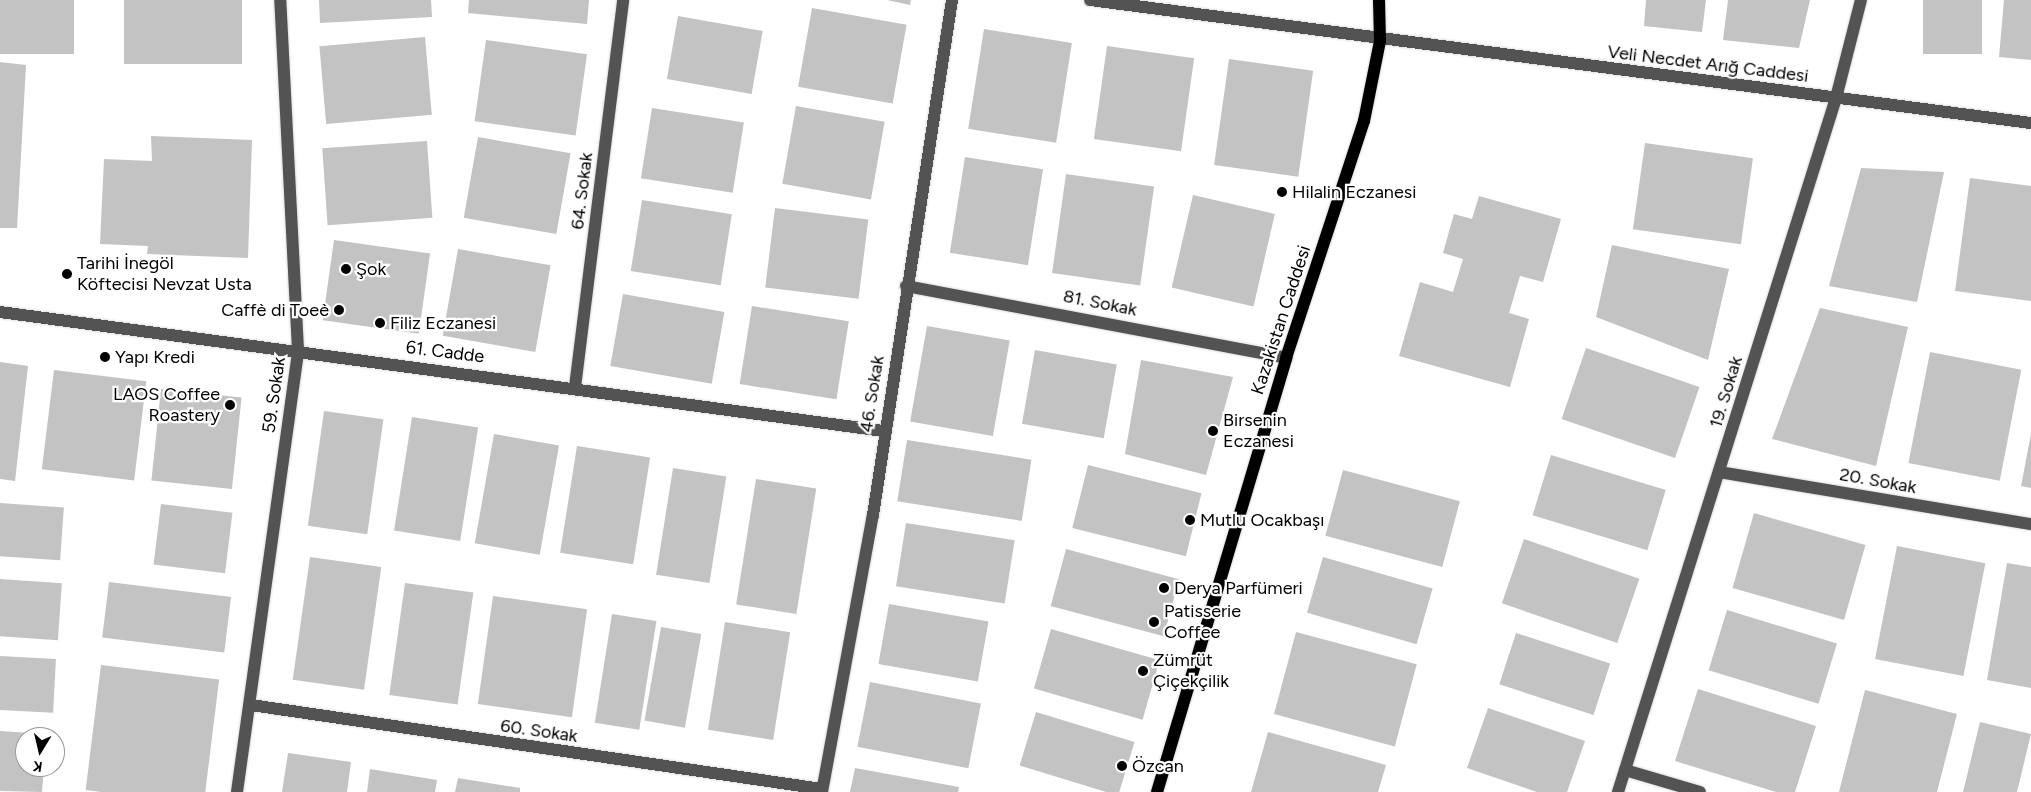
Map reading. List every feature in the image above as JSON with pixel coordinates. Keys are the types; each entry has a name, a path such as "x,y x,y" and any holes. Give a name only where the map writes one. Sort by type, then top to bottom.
{"main road":[{"name":"Kazakistan Caddesi","path":"1157,792 1286,358 1364,121 1380,41 1379,0"}],"street":[{"name":"59. Sokak","path":"238,792 298,350 280,0"},
{"name":"64. Sokak","path":"575,386 623,0"},
{"name":"46. Sokak","path":"822,790 884,431 952,0"},
{"name":"Veli Necdet Arığ Caddesi","path":"1090,0 1380,41 2031,123"},
{"name":"19. Sokak","path":"1618,792 1836,98 1860,0"},
{"name":"81. Sokak","path":"906,286 1286,358"},
{"name":"61. Cadde","path":"0,312 575,386 884,431"},
{"name":"20. Sokak","path":"1719,472 2031,524"},
{"name":"60. Sokak","path":"251,705 822,790"},
{"path":"1625,770 1700,792"}],"building":[{"path":"0,0 74,0 74,54 0,54"},
{"path":"124,0 242,0 242,64 124,64"},
{"path":"319,0 431,0 432,17 320,23"},
{"path":"469,0 589,0 587,24 468,13"},
{"path":"887,0 911,0 910,5"},
{"path":"1646,0 1706,0 1702,32 1644,26"},
{"path":"1728,0 1810,0 1799,48 1723,40"},
{"path":"1923,0 1982,0 1982,54 1923,54"},
{"path":"2004,0 2031,0 2031,60 1999,57"},
{"path":"812,8 907,25 893,103 798,87"},
{"path":"678,16 763,31 752,94 667,79"},
{"path":"984,29 1072,43 1056,143 968,129"},
{"path":"425,37 432,115 326,124 319,46"},
{"path":"486,40 587,54 576,135 475,121"},
{"path":"1107,46 1194,58 1181,151 1094,139"},
{"path":"1229,59 1313,71 1298,177 1214,165"},
{"path":"0,62 26,65 17,228 0,228"},
{"path":"796,106 885,122 871,199 782,184"},
{"path":"652,108 744,123 733,193 641,178"},
{"path":"151,136 252,140 248,258 147,254 148,246 100,244 104,159 152,161"},
{"path":"478,137 571,153 556,234 464,218"},
{"path":"427,141 432,218 328,225 322,148"},
{"path":"1645,143 1753,158 1741,244 1633,229"},
{"path":"965,157 1043,169 1028,265 950,253"},
{"path":"1861,168 1944,172 1917,302 1829,286"},
{"path":"1066,174 1154,186 1140,285 1052,273"},
{"path":"1970,178 2031,186 2031,301 1955,291"},
{"path":"1193,195 1275,214 1253,306 1172,288"},
{"path":"1479,196 1561,219 1543,282 1520,276 1509,313 1529,319 1510,387 1399,356 1420,282 1453,292 1463,259 1443,253 1454,214 1472,219"},
{"path":"642,200 732,214 721,285 631,271"},
{"path":"775,208 868,219 859,299 765,287"},
{"path":"334,240 430,253 419,334 323,320"},
{"path":"1612,245 1729,269 1708,360 1596,317"},
{"path":"458,249 551,265 535,352 443,336"},
{"path":"623,294 724,312 712,384 610,366"},
{"path":"752,306 849,321 836,399 740,384"},
{"path":"1820,308 1908,327 1876,466 1772,439"},
{"path":"927,326 1010,341 993,436 910,422"},
{"path":"1586,348 1699,387 1675,458 1562,419"},
{"path":"1035,350 1117,364 1104,438 1022,424"},
{"path":"1930,352 2021,370 2000,481 1908,463"},
{"path":"1141,360 1233,377 1206,475 1125,454"},
{"path":"0,362 28,366 15,481 0,479"},
{"path":"54,370 146,381 134,481 42,469"},
{"path":"161,389 242,397 232,489 151,480"},
{"path":"324,411 383,419 367,534 308,526"},
{"path":"412,417 478,427 460,541 394,531"},
{"path":"494,434 559,445 540,555 475,543"},
{"path":"2031,434 2031,488 2021,486"},
{"path":"907,440 1031,460 1022,521 897,501"},
{"path":"577,446 650,458 633,564 560,553"},
{"path":"1551,455 1666,490 1647,550 1533,515"},
{"path":"1088,465 1202,493 1186,556 1072,528"},
{"path":"673,468 726,476 709,583 656,575"},
{"path":"1343,470 1460,501 1442,567 1325,536"},
{"path":"756,479 816,489 796,614 736,604"},
{"path":"0,503 64,507 60,560 0,556"},
{"path":"161,504 232,513 225,573 154,565"},
{"path":"1754,513 1866,545 1844,620 1733,588"},
{"path":"906,523 1015,540 1005,603 896,586"},
{"path":"1524,539 1639,579 1617,643 1502,603"},
{"path":"1897,546 1985,563 1963,676 1875,659"},
{"path":"1066,549 1179,579 1164,636 1051,606"},
{"path":"310,557 381,567 364,690 293,680"},
{"path":"1323,557 1433,588 1417,644 1307,613"},
{"path":"2007,563 2031,567 2031,688 1987,680"},
{"path":"0,579 62,583 58,640 0,636"},
{"path":"109,582 231,597 224,653 102,638"},
{"path":"405,583 473,593 458,705 389,695"},
{"path":"493,596 587,609 572,717 478,704"},
{"path":"889,604 988,622 978,682 878,664"},
{"path":"1727,610 1837,644 1819,704 1709,670"},
{"path":"612,614 656,621 639,730 595,723"},
{"path":"725,622 790,632 773,740 708,730"},
{"path":"661,627 701,634 685,728 645,721"},
{"path":"1051,629 1160,660 1143,720 1034,689"},
{"path":"1296,632 1417,664 1395,746 1274,714"},
{"path":"1516,633 1610,664 1593,715 1499,684"},
{"path":"0,656 56,659 53,713 0,710"},
{"path":"101,665 219,680 205,792 101,792 86,790"},
{"path":"870,682 981,704 968,768 857,747"},
{"path":"1698,689 1816,726 1795,792 1776,792 1675,761"},
{"path":"1865,690 1957,714 1937,792 1839,792"},
{"path":"1488,708 1585,741 1567,792 1537,792 1467,768"},
{"path":"1036,712 1134,742 1119,792 1106,792 1020,766"},
{"path":"1980,722 2031,734 2017,792 1963,792"},
{"path":"0,731 15,732 15,777 43,777 42,792 0,791"},
{"path":"1268,732 1386,765 1378,792 1251,792"},
{"path":"288,753 351,762 347,792 282,792"},
{"path":"855,768 959,787 958,792 850,792"},
{"path":"370,769 437,780 435,792 367,792"},
{"path":"458,778 520,788 520,792 455,792"}],"place":[{"name":"Hilalin Eczanesi","path":"1282,192"},
{"name":"Şok","path":"346,269"},
{"name":"Tarihi İnegöl Köftecisi Nevzat Usta","path":"67,274"},
{"name":"Caffè di Toeè","path":"339,310"},
{"name":"Filiz Eczanesi","path":"380,323"},
{"name":"Yapı Kredi","path":"105,357"},
{"name":"LAOS Coffee Roastery","path":"230,405"},
{"name":"Birsenin Eczanesi","path":"1213,431"},
{"name":"Mutlu Ocakbaşı","path":"1190,520"},
{"name":"Derya Parfümeri","path":"1164,588"},
{"name":"Patisserie Coffee","path":"1154,622"},
{"name":"Zümrüt Çiçekçilik","path":"1143,671"},
{"name":"Özcan","path":"1122,766"}]}
